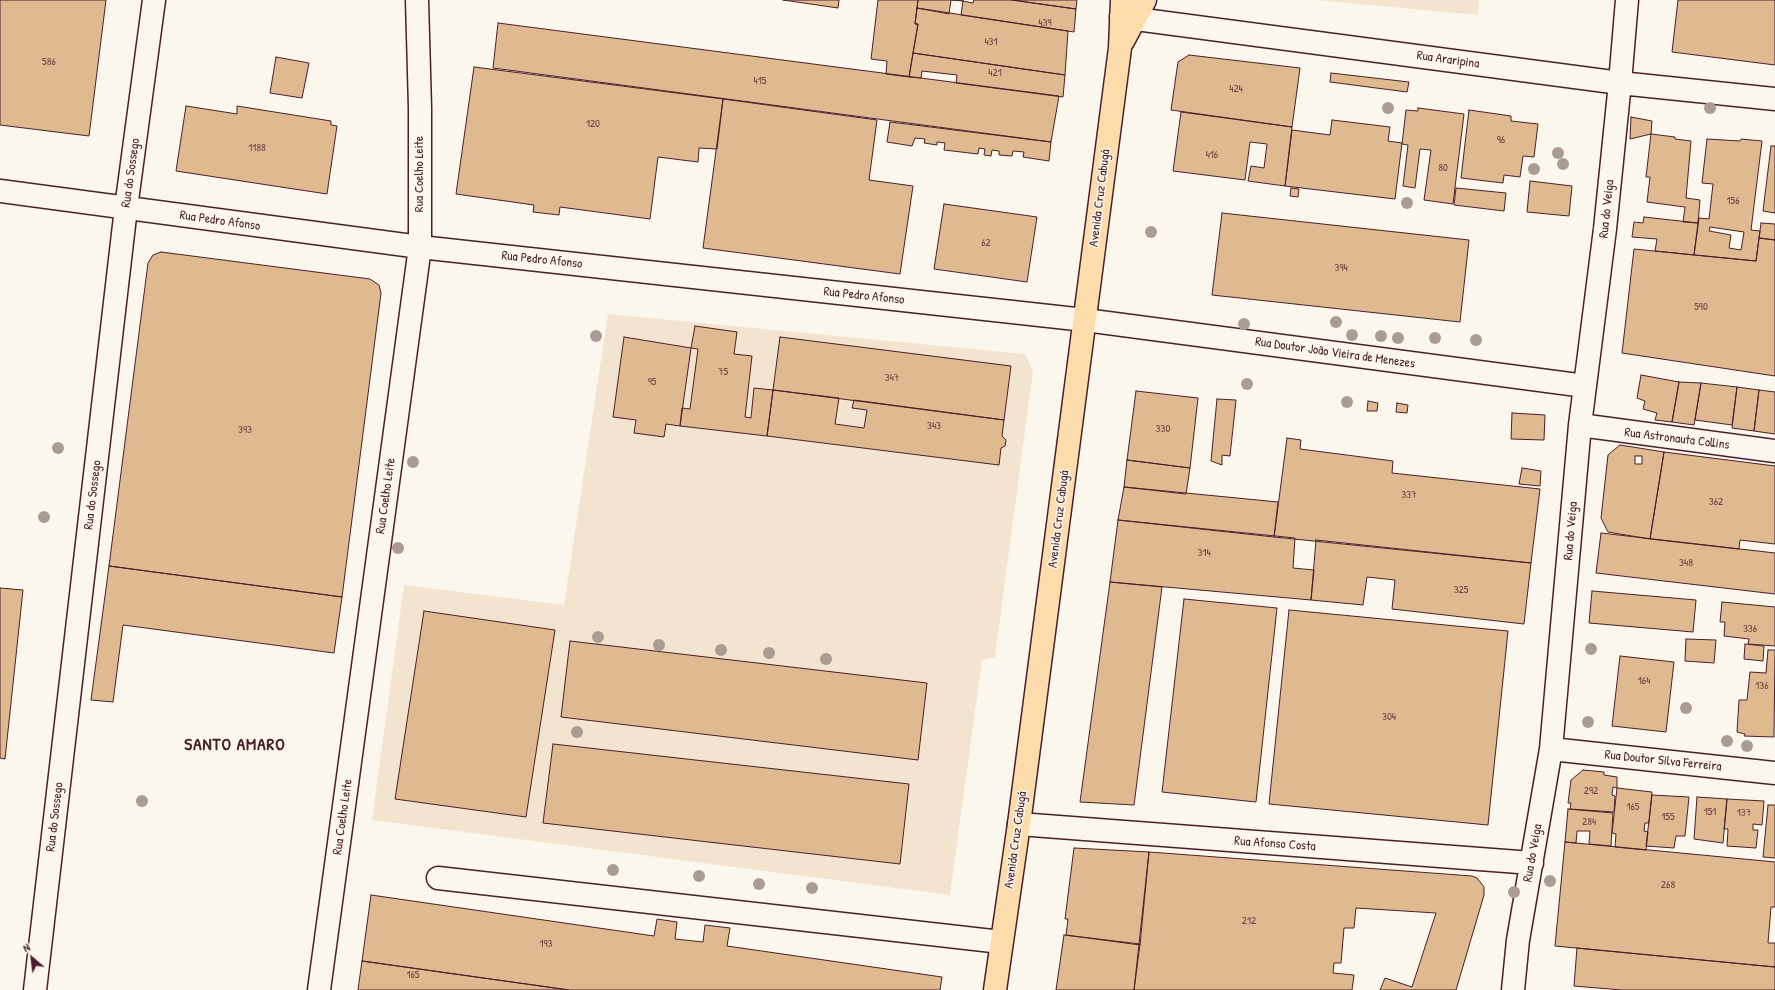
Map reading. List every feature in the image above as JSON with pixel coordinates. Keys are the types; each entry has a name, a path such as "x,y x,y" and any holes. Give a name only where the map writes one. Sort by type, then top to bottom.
{"main road":[{"name":"Avenida Cruz Cabugá","path":"995,990 1120,48 1131,9"}],"street":[{"name":"Rua do Sossego","path":"35,990 126,208 154,0"},
{"name":"Rua Coelho Leite","path":"319,990 420,247 420,108 417,0"},
{"name":"Rua do Veiga","path":"1512,986 1551,749 1580,424 1602,262 1627,0"},
{"name":"Rua Araripina","path":"1131,9 1620,83 1775,99"},
{"name":"Rua Pedro Afonso","path":"0,191 420,247 1085,320"},
{"name":"Rua Doutor João Vieira de Menezes","path":"1085,320 1585,386"},
{"name":"Rua Astronauta Collins","path":"1580,424 1624,432 1775,451"},
{"name":"Rua Doutor Silva Ferreira","path":"1551,749 1775,773"},
{"name":"Rua Afonso Costa","path":"1018,824 1532,863"},
{"path":"438,878 1001,942"}],"shaded area":[{"path":"1316,0 1479,0 1478,15"},
{"path":"608,314 1025,354 1033,371 995,657 982,660 950,895 372,820 404,585 564,605"}],"building":[{"path":"0,0 106,0 89,136 0,125"},
{"path":"783,0 839,0 838,8"},
{"path":"878,0 918,0 915,24 918,24 909,77 886,74 887,61 871,59"},
{"path":"918,0 951,0 949,14 917,8"},
{"path":"974,0 1012,0 1076,9 1074,32 961,15 963,1 973,3"},
{"path":"1012,0 1077,0 1076,9"},
{"path":"1678,0 1775,0 1775,65 1672,52"},
{"path":"917,8 1068,31 1065,75 913,53 918,24 915,24"},
{"path":"498,23 1059,96 1051,142 493,68"},
{"path":"913,53 1065,75 1063,97 956,83 957,75 922,71 921,78 909,77"},
{"path":"1189,55 1300,68 1292,127 1171,110 1178,62"},
{"path":"276,57 309,63 302,98 270,93"},
{"path":"474,67 723,99 717,149 699,148 698,162 658,157 650,219 560,207 559,215 533,212 534,205 456,194"},
{"path":"1331,73 1409,82 1407,92 1330,82"},
{"path":"723,99 877,120 869,180 913,186 900,274 703,248"},
{"path":"186,106 237,114 237,106 331,121 331,125 337,126 327,194 176,171"},
{"path":"1418,108 1464,114 1453,204 1424,200 1431,150 1420,149 1415,188 1403,186 1408,145 1402,144 1406,110 1418,111"},
{"path":"1469,110 1511,116 1511,121 1538,124 1534,157 1523,156 1520,177 1504,175 1503,183 1461,178"},
{"path":"1181,112 1292,127 1285,186 1248,181 1251,166 1264,168 1267,144 1250,142 1245,180 1173,171"},
{"path":"1631,117 1652,121 1651,134 1630,139"},
{"path":"1332,120 1390,127 1388,141 1402,143 1395,199 1285,186 1292,130 1330,135"},
{"path":"890,122 1051,142 1049,161 1023,157 1024,152 1013,151 1012,156 999,155 999,151 992,150 991,156 984,155 985,149 979,148 978,154 944,150 945,143 937,142 937,145 924,143 925,139 915,138 912,146 887,142"},
{"path":"1651,134 1691,141 1686,198 1700,200 1698,223 1683,222 1685,207 1647,202 1650,177 1646,177"},
{"path":"1707,139 1740,141 1741,139 1762,141 1751,230 1760,231 1756,261 1694,255 1699,218 1709,219 1713,184 1702,183"},
{"path":"1771,146 1775,146 1775,213 1763,211"},
{"path":"1530,181 1572,186 1569,216 1527,212"},
{"path":"1291,188 1299,189 1298,197 1290,196"},
{"path":"1456,188 1506,193 1504,211 1454,205"},
{"path":"944,204 1037,217 1027,282 934,269"},
{"path":"1222,213 1469,240 1460,322 1212,295"},
{"path":"1644,217 1698,223 1694,255 1655,251 1657,239 1632,237 1634,222 1643,223"},
{"path":"1761,223 1775,224 1775,240 1759,238"},
{"path":"1710,227 1744,232 1741,250 1729,248 1731,235 1709,231"},
{"path":"1759,238 1775,240 1775,376 1622,353 1634,249 1756,261"},
{"path":"161,252 370,279 379,285 381,293 342,597 109,566 148,263 153,255"},
{"path":"695,326 737,332 734,354 752,356 745,417 751,418 754,388 773,390 767,436 680,426 682,408 690,409 698,349 691,348"},
{"path":"624,337 691,348 680,426 666,424 664,437 634,433 636,420 613,417"},
{"path":"780,337 1011,366 1004,420 773,390"},
{"path":"1641,375 1679,382 1672,422 1655,420 1657,413 1643,409 1645,401 1637,398"},
{"path":"1679,382 1701,383 1694,425 1672,422"},
{"path":"1701,383 1737,387 1732,425 1695,420"},
{"path":"1737,387 1759,390 1754,431 1732,428"},
{"path":"773,390 839,398 835,424 864,428 867,410 852,408 854,400 1004,420 1002,436 1006,440 1005,446 1001,448 999,465 767,436"},
{"path":"1759,390 1775,392 1775,434 1754,431"},
{"path":"1136,391 1198,398 1190,468 1127,460"},
{"path":"1217,399 1236,400 1230,456 1222,455 1222,465 1211,461"},
{"path":"1368,401 1378,403 1377,411 1367,411"},
{"path":"1397,403 1408,405 1407,413 1396,412"},
{"path":"1512,413 1545,415 1544,440 1511,439"},
{"path":"1287,438 1301,440 1300,449 1393,461 1392,473 1540,489 1531,563 1274,537"},
{"path":"1620,445 1664,452 1650,539 1608,532 1601,518 1608,455"},
{"path":"1664,452 1775,466 1775,544 1740,540 1739,549 1650,539"},
{"path":"1635,456 1642,456 1642,464 1635,464"},
{"path":"1127,460 1190,468 1186,494 1124,487"},
{"path":"1522,468 1541,471 1540,486 1519,484"},
{"path":"1124,487 1278,502 1274,537 1118,520"},
{"path":"1118,520 1295,538 1293,568 1314,570 1311,600 1110,582"},
{"path":"1601,533 1775,553 1775,594 1596,573"},
{"path":"1316,540 1531,563 1524,624 1392,609 1395,580 1367,577 1363,605 1311,600"},
{"path":"109,566 342,597 334,653 123,625 113,702 91,700"},
{"path":"1110,582 1162,587 1134,805 1080,802"},
{"path":"0,588 23,590 5,759 0,758"},
{"path":"1592,591 1696,600 1693,632 1589,623"},
{"path":"1184,599 1277,608 1256,802 1162,792"},
{"path":"1722,602 1775,607 1775,646 1748,644 1749,639 1724,636 1725,622 1720,622"},
{"path":"1289,610 1508,631 1488,825 1269,804"},
{"path":"424,611 555,630 526,817 395,799"},
{"path":"1686,639 1716,640 1714,663 1685,661"},
{"path":"570,641 927,683 918,760 561,717"},
{"path":"1745,644 1764,646 1763,661 1744,659"},
{"path":"1768,650 1775,650 1774,737 1744,736 1745,734 1737,732 1739,700 1747,700 1750,672 1766,673"},
{"path":"1620,656 1674,662 1666,732 1612,726"},
{"path":"553,744 909,784 900,864 543,823"},
{"path":"1583,770 1604,772 1604,775 1617,777 1617,788 1613,787 1612,795 1615,796 1614,812 1570,809 1571,803 1568,803 1571,780"},
{"path":"1617,788 1652,792 1649,823 1645,823 1644,831 1648,832 1646,850 1615,847 1616,834 1612,833"},
{"path":"1652,795 1689,797 1685,836 1676,836 1674,848 1646,846"},
{"path":"1697,797 1727,799 1723,843 1694,839"},
{"path":"1727,799 1764,801 1762,825 1753,824 1753,830 1758,830 1756,848 1727,846 1728,829 1724,829"},
{"path":"1768,805 1775,805 1775,858 1763,857"},
{"path":"1568,809 1613,813 1611,846 1589,844 1590,831 1577,831 1576,843 1565,842"},
{"path":"1565,842 1775,862 1775,907 1771,907 1768,943 1775,943 1775,967 1555,946"},
{"path":"1074,848 1149,852 1140,945 1066,935 1068,919 1065,919"},
{"path":"1149,852 1472,876 1477,878 1484,887 1484,895 1456,990 1380,990 1385,978 1412,987 1436,913 1356,908 1354,928 1344,928 1341,963 1334,963 1333,973 1354,975 1352,990 1134,990"},
{"path":"371,895 654,936 657,919 677,922 675,939 703,942 705,925 730,928 727,946 942,977 940,990 569,990 362,961"},
{"path":"1064,935 1140,944 1134,990 1056,990"},
{"path":"1577,948 1775,967 1775,990 1622,990 1574,986"},
{"path":"362,961 569,990 358,990"}],"district":[{"name":"SANTO AMARO","path":"235,745"}]}
